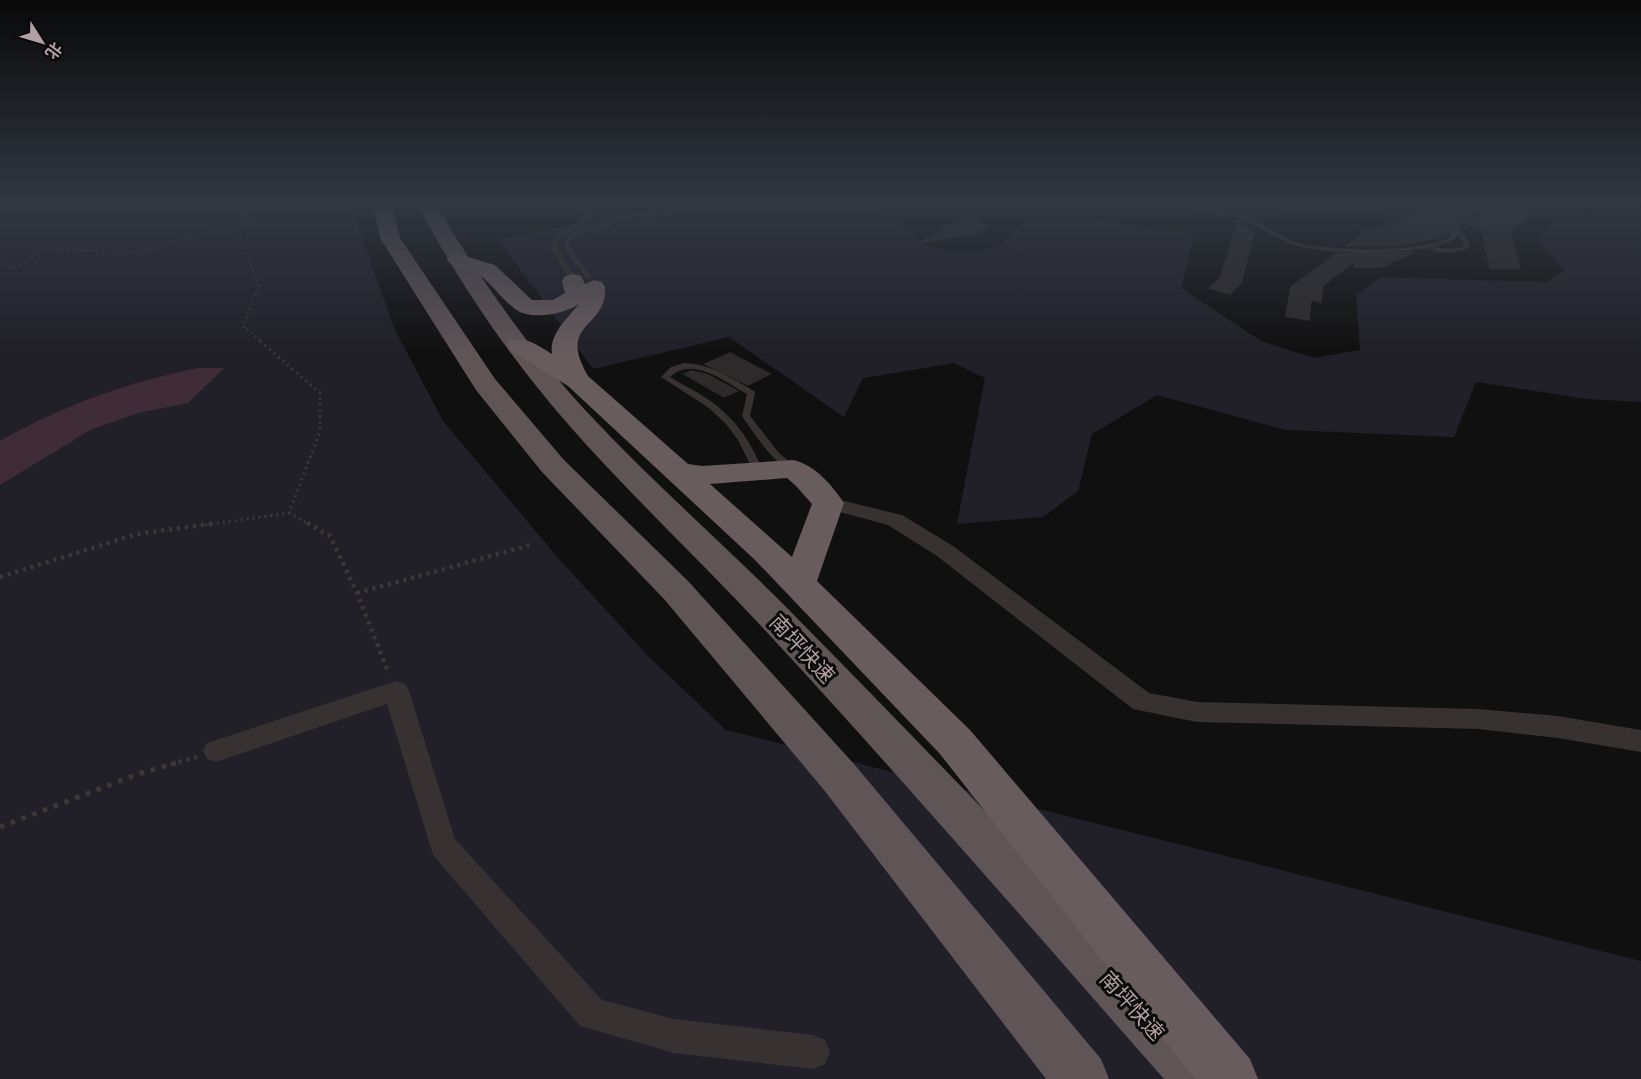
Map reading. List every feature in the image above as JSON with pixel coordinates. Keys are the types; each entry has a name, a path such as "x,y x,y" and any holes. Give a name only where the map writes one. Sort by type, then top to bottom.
{"highway":[{"path":"400,253 485,384 554,466 676,590 831,768 1081,1079"},
{"name":"南坪快速","path":"454,253 519,345 576,416 776,619 987,844 1201,1079"},
{"path":"458,260 487,270 520,303 536,308 550,307 573,300 578,293 581,280 595,289 593,302 578,319 564,343 567,358 577,380"},
{"path":"519,345 577,380 767,552 955,742 1230,1079"},
{"path":"678,472 702,474 793,469 807,479 828,503 799,584"}],"street":[{"path":"828,503 895,520 945,551 1142,702 1208,713 1478,719 1641,741"},
{"path":"216,751 396,691 443,846 591,1014 674,1036 813,1052"}],"lane":[{"path":"559,253 581,280"},
{"path":"570,253 581,280"},
{"path":"758,472 742,437 726,417 702,399 665,377 671,369 681,365 700,366 751,393 746,416 776,455 793,469"}],"path":[{"path":"0,264 12,267 32,261 34,253"},
{"path":"247,253 259,286 243,326 320,393 320,431 289,513"},
{"path":"0,577 137,534 289,513 330,536 357,593 396,691"},
{"path":"357,593 531,545"},
{"path":"0,827 141,773 216,751"}],"shaded area":[{"path":"0,253 368,253 395,330 443,421 559,559 649,657 726,730 1641,961 1641,1079 0,1079"},
{"path":"508,253 1189,253 1181,288 1261,341 1314,358 1360,350 1356,295 1381,277 1546,282 1565,270 1550,253 1641,253 1641,402 1587,399 1476,382 1454,437 1286,430 1157,395 1092,434 1078,491 1043,517 957,524 985,378 954,363 863,378 844,417 729,337 593,369"},
{"path":"198,368 224,368 188,403 138,413 90,430 0,485 0,441 71,406 147,380"}],"building":[{"path":"1228,253 1249,253 1241,283 1230,294 1209,288 1220,279"},
{"path":"1411,253 1382,267 1356,267 1352,263 1323,285 1321,302 1311,300 1309,320 1286,316 1291,287 1336,254"},
{"path":"1487,253 1516,253 1520,268 1490,268"},
{"path":"730,353 770,374 748,385 705,364"},
{"path":"691,371 708,375 737,391 724,397 684,374"}]}
